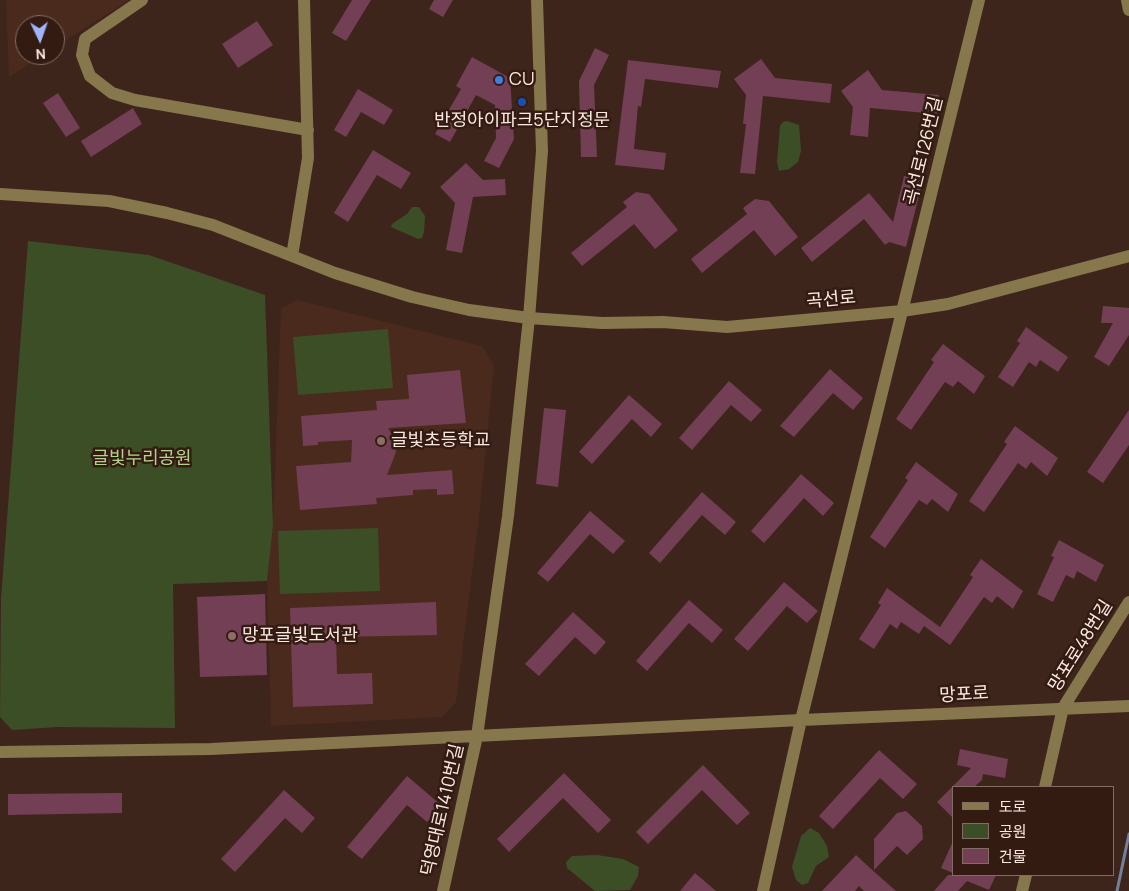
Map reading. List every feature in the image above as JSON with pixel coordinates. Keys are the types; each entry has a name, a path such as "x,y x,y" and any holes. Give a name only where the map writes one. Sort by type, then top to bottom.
{"street":[{"path":"142,0 85,39 82,55 90,76 112,93 135,100 308,130"},
{"path":"292,256 308,158 304,0"},
{"name":"덕영대로1410번길","path":"443,891 477,736 508,516 529,318 542,152 537,0"},
{"name":"곡선로126번길","path":"763,891 801,720 979,0"},
{"path":"1127,0 1129,10"},
{"name":"곡선로","path":"0,194 108,201 168,213 213,225 335,273 412,297 469,310 529,318 602,322 663,322 727,327 902,311 948,304 1129,256"},
{"name":"망포로48번길","path":"1046,786 1063,708 1129,602"},
{"name":"망포로","path":"0,752 211,749 1129,706"},
{"path":"1022,891 1026,876"}],"shaded area":[{"path":"6,0 129,0 65,41 65,15 15,15 15,65 28,65 9,77"},
{"path":"297,300 482,346 494,365 479,517 456,702 442,717 271,726 267,581 273,526 281,309"}],"green space":[{"path":"787,121 799,125 801,151 798,162 789,169 779,171 777,162 780,126 783,122"},
{"path":"412,207 419,207 425,216 422,238 418,239 391,227 392,224 407,214"},
{"name":"글빛누리공원","path":"28,241 149,255 265,295 273,526 267,581 173,584 175,728 58,727 12,730 0,717 1,599"},
{"path":"388,329 393,388 298,395 293,337"},
{"path":"378,528 380,591 280,594 278,531"},
{"path":"810,828 819,833 827,846 829,857 816,866 808,883 802,885 796,880 792,867 801,836"},
{"path":"597,855 623,859 639,867 638,876 630,890 595,891 567,868 566,862 572,856"}],"building":[{"path":"352,0 371,0 346,41 332,33"},
{"path":"434,0 453,0 443,17 429,9"},
{"path":"257,21 273,45 238,68 222,44"},
{"path":"595,48 609,55 594,85 597,157 581,157 579,81"},
{"path":"472,57 510,78 514,139 499,168 484,161 496,138 495,105 476,95 450,142 435,134 461,89 456,86"},
{"path":"761,59 775,78 832,84 830,103 763,96 755,174 740,173 746,124 743,124 746,95 734,79"},
{"path":"628,60 721,71 718,88 645,79 641,107 638,106 634,149 666,153 664,170 615,165"},
{"path":"868,70 882,90 939,95 937,114 870,108 868,137 850,135 853,107 841,91"},
{"path":"358,89 393,110 384,125 361,112 346,137 334,130"},
{"path":"58,93 80,128 66,137 43,103"},
{"path":"133,108 142,124 91,157 81,141"},
{"path":"373,150 411,173 401,189 377,175 348,222 334,213"},
{"path":"466,163 483,180 505,179 506,195 473,197 462,253 446,250 455,203 440,187"},
{"path":"904,176 923,180 906,247 889,242 885,245 864,219 812,262 801,248 869,193 893,222"},
{"path":"636,192 649,194 678,230 655,249 634,224 582,266 571,253 627,207 623,202"},
{"path":"755,199 769,201 798,237 775,256 754,230 702,273 691,259 747,214 743,208"},
{"path":"1103,306 1129,308 1129,335 1109,366 1094,357 1113,323 1101,323"},
{"path":"1026,327 1068,357 1058,372 1040,360 1036,367 1029,362 1013,387 998,377 1020,343 1017,341"},
{"path":"943,344 985,376 974,394 958,381 953,387 945,382 911,430 896,419 934,362 931,360"},
{"path":"830,369 863,398 853,410 833,393 794,437 780,426"},
{"path":"460,370 466,423 388,428 394,439 396,452 387,475 452,470 454,494 437,495 437,489 413,490 413,495 376,498 377,504 300,510 296,466 351,462 352,440 318,442 318,445 303,446 301,416 377,410 376,401 409,399 407,375"},
{"path":"729,381 762,410 751,422 731,405 692,450 679,438"},
{"path":"629,395 662,424 651,437 632,419 592,464 579,452"},
{"path":"544,408 566,410 558,487 536,484"},
{"path":"1129,410 1129,445 1103,483 1087,472"},
{"path":"1015,426 1058,458 1047,476 1031,462 1026,469 1018,463 984,512 969,501 1007,444 1004,442"},
{"path":"916,462 958,494 948,512 932,499 927,505 919,500 885,548 870,537 908,480 905,478"},
{"path":"801,474 834,503 823,516 804,498 764,543 751,531"},
{"path":"702,492 736,522 725,535 702,515 660,563 649,553"},
{"path":"590,511 625,541 613,554 590,534 548,582 537,573"},
{"path":"1059,540 1104,565 1096,582 1077,571 1074,579 1066,575 1053,602 1037,594 1054,557 1051,556"},
{"path":"981,559 1023,591 1013,609 997,596 992,603 984,597 950,645 924,626 919,634 901,622 897,629 890,624 874,649 859,639 881,605 878,603 887,588 940,627 973,577 970,575"},
{"path":"784,582 818,611 807,623 787,606 748,651 734,639"},
{"name":"망포글빛도서관","path":"265,594 267,675 200,677 197,597"},
{"path":"689,600 723,630 712,643 689,623 647,671 636,661"},
{"path":"436,602 437,635 336,637 337,674 372,673 373,704 293,707 290,608"},
{"path":"573,612 606,642 595,655 575,637 539,676 525,664"},
{"path":"960,749 1008,759 1005,778 983,774 982,780 975,786 953,786 971,768 957,765"},
{"path":"879,750 917,784 903,799 880,778 833,829 819,816"},
{"path":"703,765 750,813 737,825 702,790 648,844 636,832"},
{"path":"564,773 611,820 598,833 563,798 509,852 497,839"},
{"path":"407,776 441,805 427,822 407,805 362,859 347,847"},
{"path":"952,787 952,817 937,802"},
{"path":"284,790 315,818 302,833 285,818 235,872 221,859"},
{"path":"122,793 122,813 8,815 8,794"},
{"path":"906,811 922,826 923,839 907,855 897,846 874,870 874,839 897,813"},
{"path":"952,843 952,873 941,868"},
{"path":"856,855 896,891 864,891 859,886 855,891 822,891"},
{"path":"695,873 716,891 680,891"},
{"path":"948,875 996,876 989,890 967,881 958,891 934,891"}],"waterway":[{"path":"1117,891 1129,834"}],"place":[{"name":"CU","path":"499,80"},
{"name":"반정아이파크5단지정문","path":"522,102"},
{"name":"글빛초등학교","path":"381,441"},
{"name":"망포글빛도서관","path":"232,636"}]}
